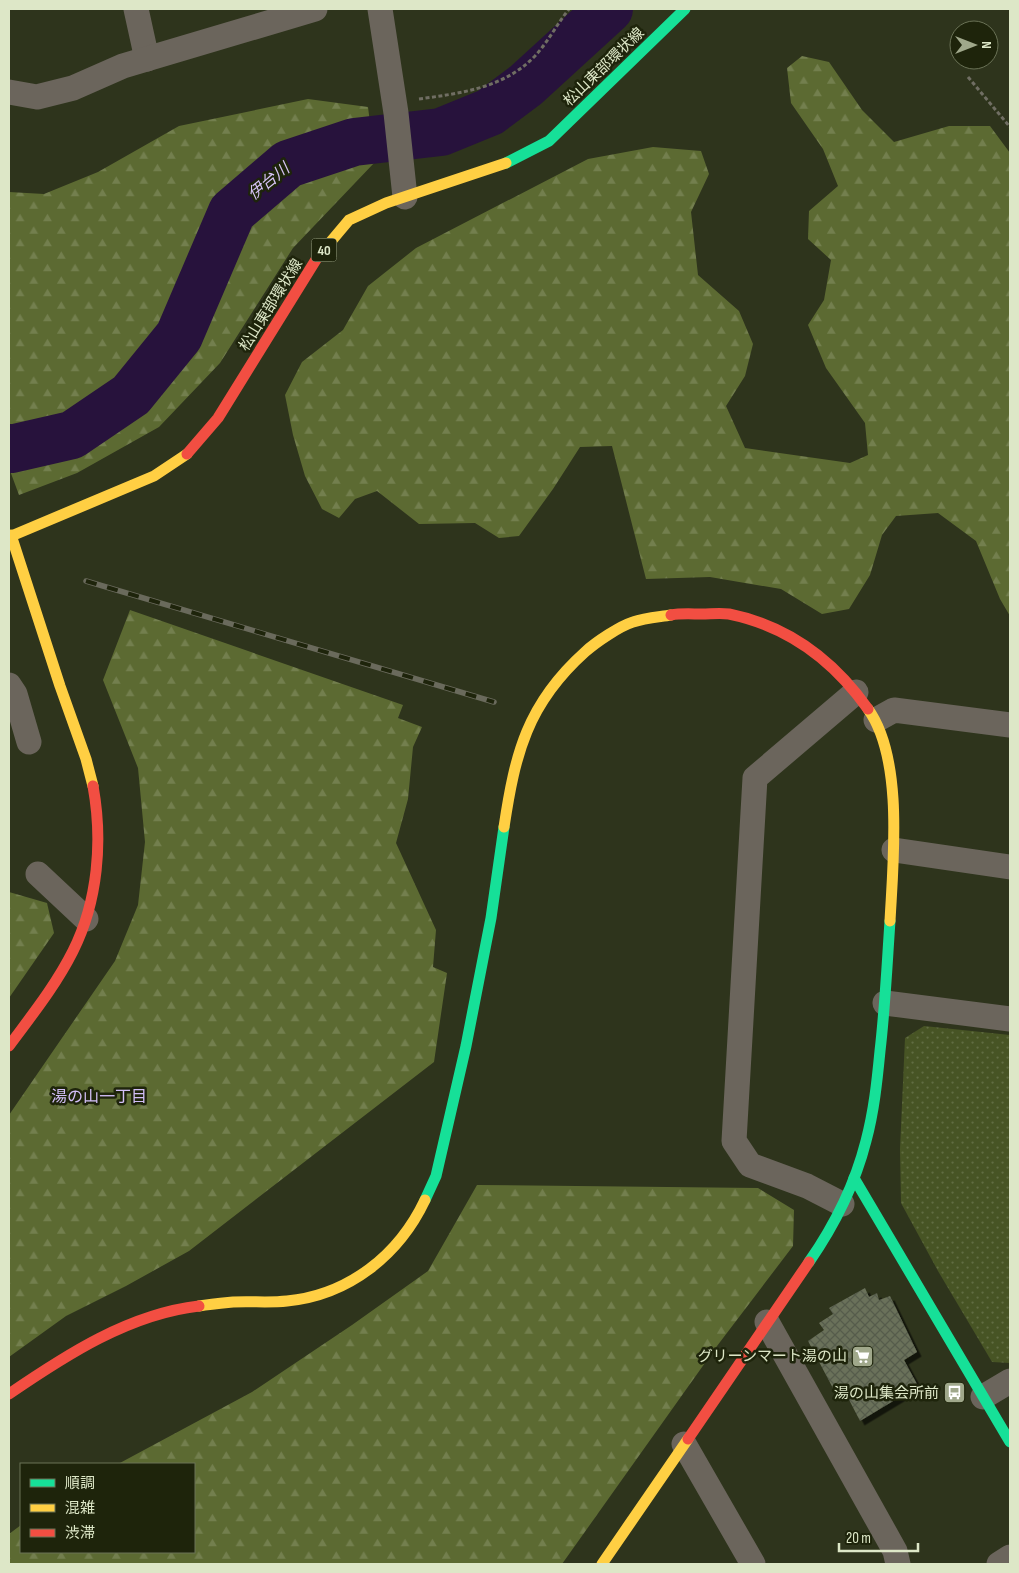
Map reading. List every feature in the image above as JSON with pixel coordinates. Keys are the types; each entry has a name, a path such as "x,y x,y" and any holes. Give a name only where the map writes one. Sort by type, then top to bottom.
{"street":[{"path":"136,9 147,59"},
{"path":"9,92 37,97 73,88 123,66 315,9"},
{"path":"380,9 395,108 405,197"},
{"name":"松山東部環状線","path":"10,536 154,476 191,451 218,418 318,257 349,220 386,203 500,166 549,141 686,9"},
{"path":"9,1046 62,973 81,935 92,900 98,860 96,815 89,769 70,718 10,536"},
{"path":"9,1394 51,1365 98,1339 142,1319 188,1307 232,1302 287,1302 324,1294 363,1275 394,1247 420,1212 436,1176 466,1046 491,918 511,780 524,735 545,696 567,668 595,642 632,622 676,614 727,614 764,624 804,644 836,670 856,692 876,720 887,757 893,793 894,850 885,1003 875,1104 866,1142 854,1178 822,1241 602,1564"},
{"path":"9,685 15,694 29,742"},
{"path":"842,1204 807,1186 750,1165 734,1141 755,778 856,692"},
{"path":"876,720 894,710 1010,724"},
{"path":"894,850 1010,868"},
{"path":"38,874 86,919"},
{"path":"885,1003 1010,1019"},
{"path":"854,1178 1010,1442"},
{"path":"767,1322 895,1551 898,1564"},
{"path":"983,1397 1010,1381"},
{"path":"684,1444 753,1564"},
{"path":"998,1564 1010,1557"}],"path":[{"path":"395,108 481,88 510,77 536,55 569,9"},
{"path":"968,77 1010,127"}],"green space":[{"path":"802,56 829,62 862,110 894,142 949,126 990,126 1010,153 1010,616 1000,599 976,541 938,513 896,516 882,535 870,575 849,609 822,614 781,589 710,577 646,579 612,446 580,447 519,536 499,538 475,523 419,524 377,491 355,499 339,518 322,509 305,476 293,435 285,395 302,362 343,330 368,286 416,248 588,159 653,147 701,151 709,174 691,212 698,275 739,311 753,344 745,376 726,406 745,448 850,463 868,455 865,423 826,368 808,325 824,300 831,260 808,239 809,211 838,186 823,149 791,103 787,68"},
{"path":"308,99 368,107 375,162 293,248 220,363 159,427 77,473 19,495 9,468 9,192 44,194 98,172 179,126"},
{"path":"130,610 403,705 398,718 422,727 413,747 408,799 396,843 436,930 433,967 447,973 434,1062 189,1251 126,1286 66,1316 9,1357 9,1115 115,961 138,905 145,842 138,768 103,680"},
{"path":"9,892 47,903 54,933 9,998"},
{"path":"924,1026 1010,1035 1010,1363 992,1362 938,1271 901,1203 900,1149 905,1038"},
{"path":"477,1185 758,1188 794,1210 793,1246 717,1346 562,1564 9,1564 9,1534 20,1526 20,1553 195,1553 195,1463 120,1463 252,1392 428,1271"}],"building":[{"name":"グリーンマート湯の山","path":"865,1288 869,1297 877,1293 879,1300 890,1296 917,1352 904,1360 918,1386 860,1421 844,1390 836,1394 808,1341 824,1330 819,1323 833,1314 829,1308"}],"waterway":[{"name":"伊台川","path":"9,448 72,435 131,395 179,336 232,212 288,164 354,142 441,132 490,112 526,85 609,9"}],"railway":[{"path":"86,581 494,702"}],"traffic: fast":[{"path":"506,163 549,141 685,9"},
{"path":"425,1200 436,1176 466,1046 491,918 504,827"},
{"path":"809,1262 827,1234 850,1189 869,1130 882,1035 890,921"},
{"path":"854,1178 1010,1442"}],"traffic: slow":[{"path":"317,258 349,220 386,203 506,163"},
{"path":"9,537 154,476 187,454"},
{"path":"11,535 86,759 93,786"},
{"path":"504,827 519,753 537,711 549,691 565,671 585,652 608,635 633,622 671,615"},
{"path":"868,709 879,730 887,755 892,782 894,841 890,921"},
{"path":"199,1306 233,1302 287,1301 310,1297 351,1281 386,1255 414,1220 425,1200"},
{"path":"602,1564 688,1439"}],"traffic: jam":[{"path":"187,454 218,418 317,258"},
{"path":"671,615 729,614 771,627 808,648 825,661 855,692 868,709"},
{"path":"9,1046 59,976 73,951 88,912 93,891 98,849 98,828 93,786"},
{"path":"688,1439 809,1262"},
{"path":"9,1394 99,1338 148,1318 173,1310 199,1306"}],"place":[{"name":"グリーンマート湯の山","path":"863,1356"},
{"name":"湯の山集会所前","path":"955,1393"}],"district":[{"name":"湯の山一丁目","path":"99,1097"}]}
